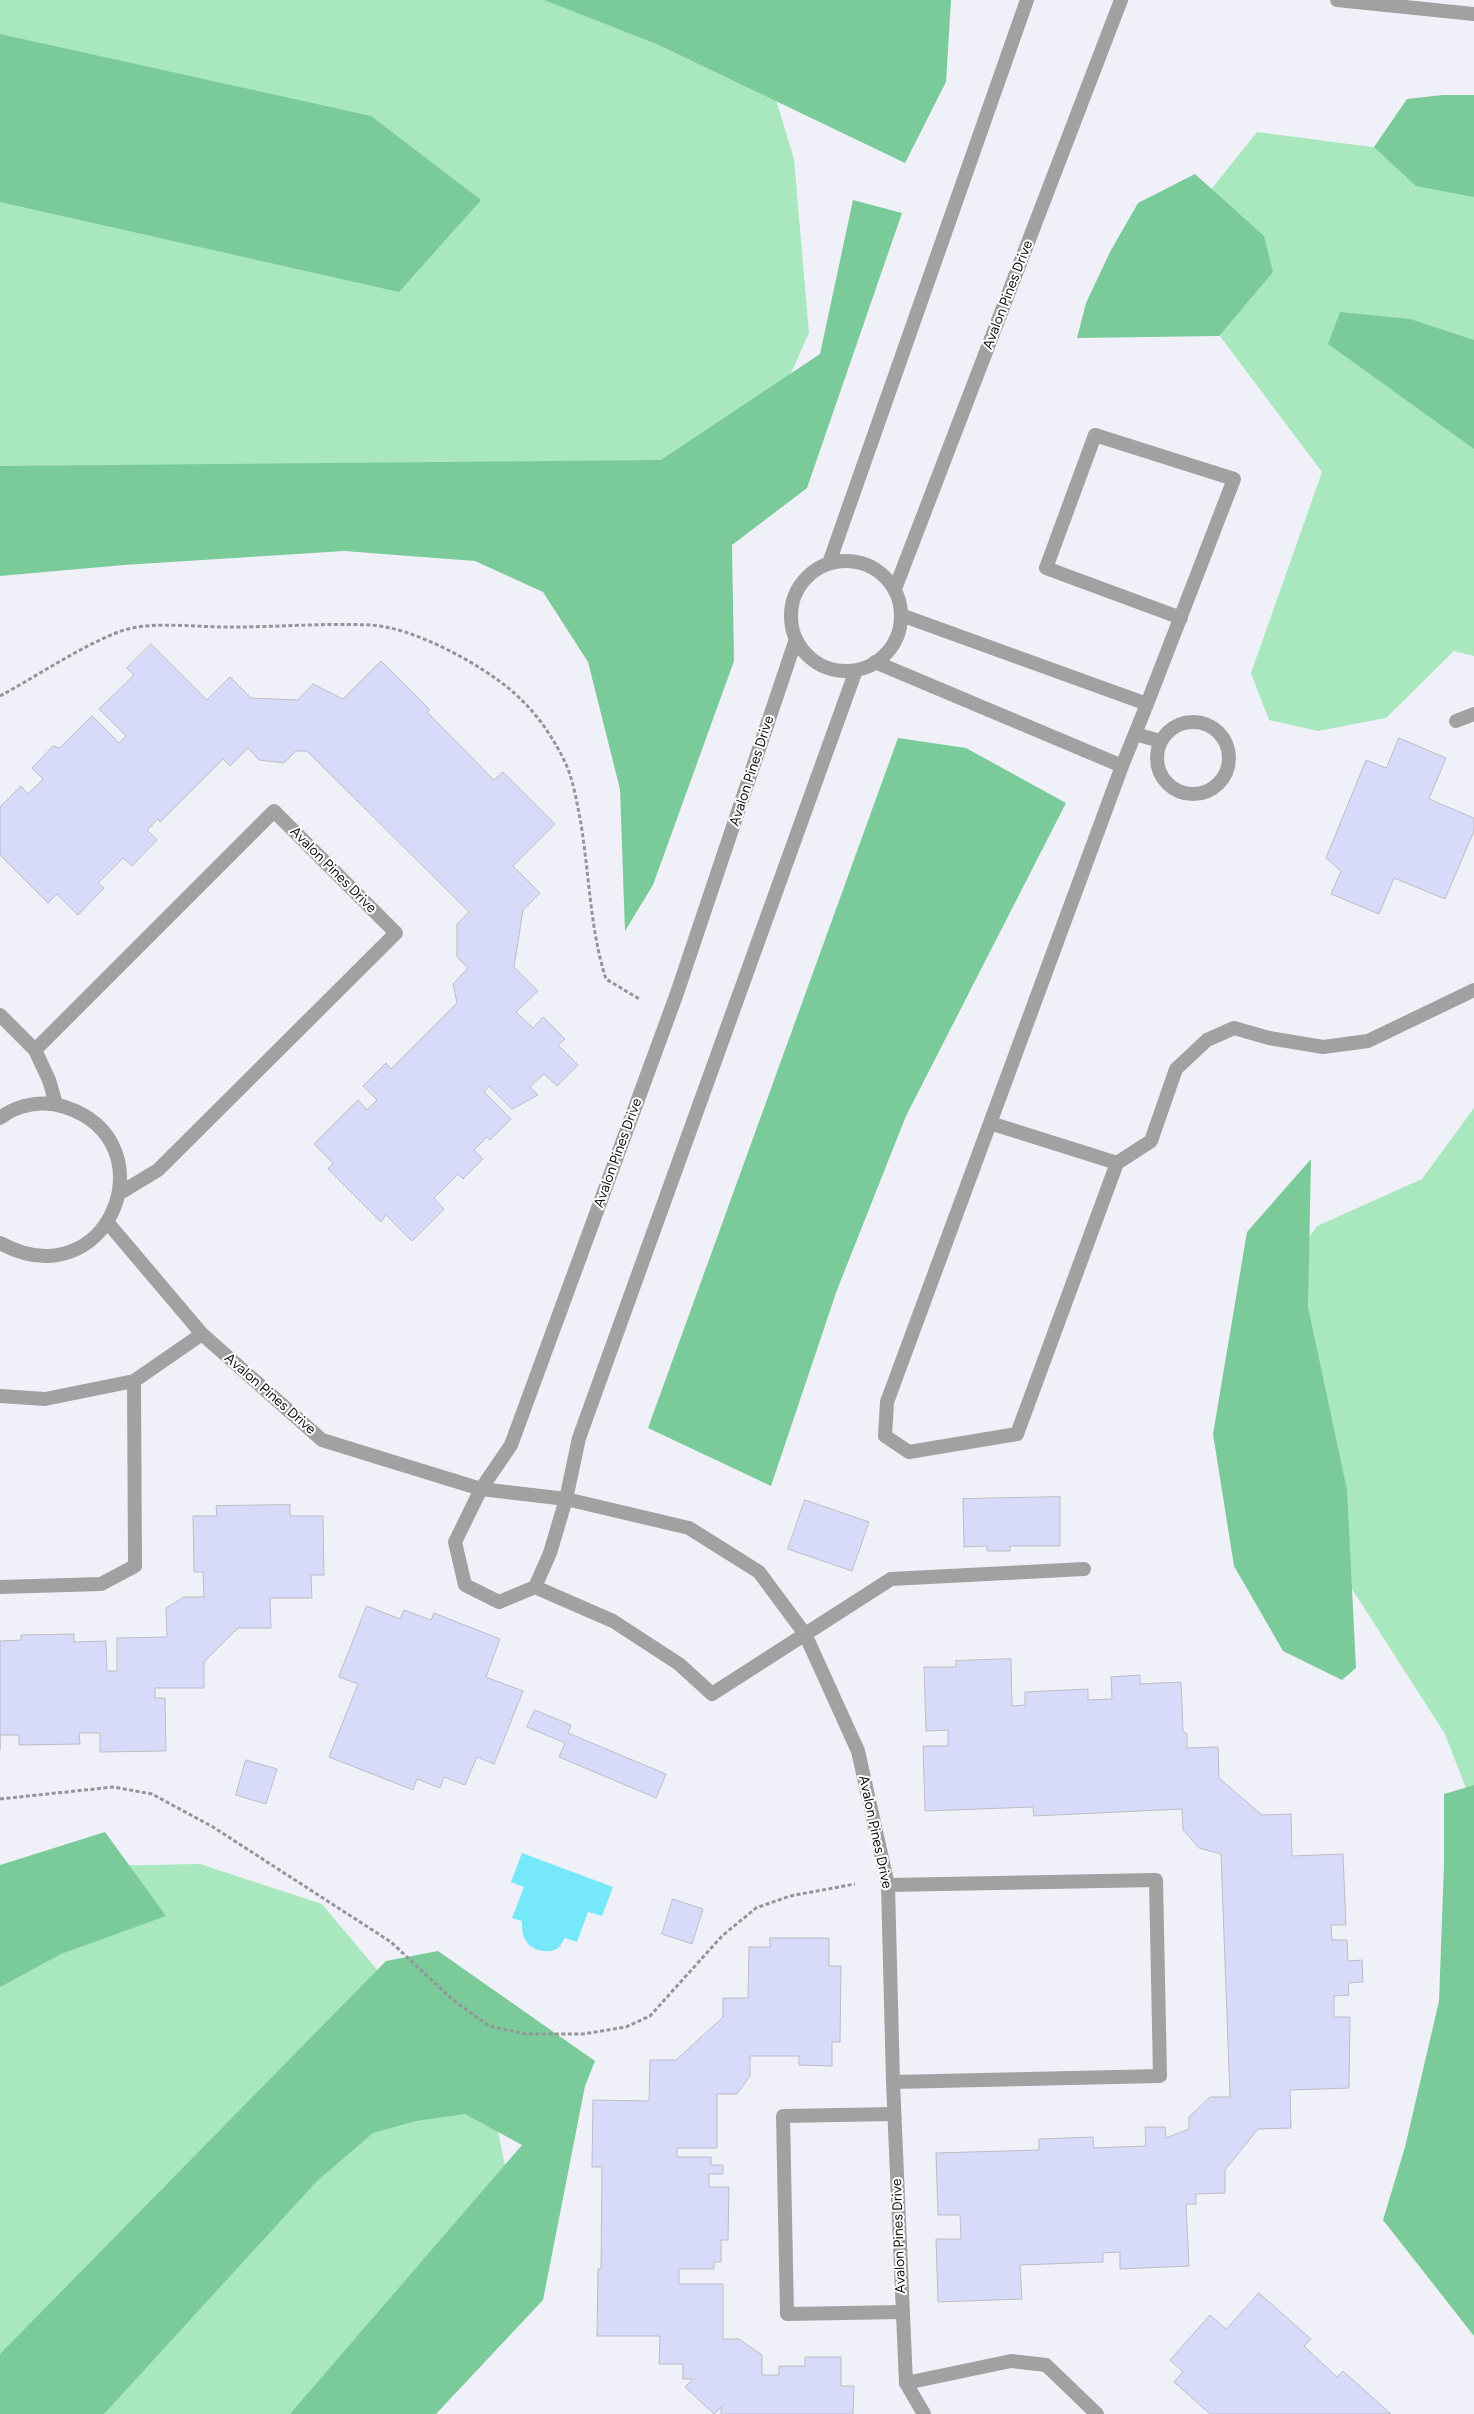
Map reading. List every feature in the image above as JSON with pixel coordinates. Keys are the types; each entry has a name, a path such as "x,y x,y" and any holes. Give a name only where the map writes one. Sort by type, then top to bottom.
{"street":[{"path":"829,564 1027,0"},
{"name":"Avalon Pines Drive","path":"895,589 1121,0"},
{"path":"1337,0 1474,14"},
{"path":"1180,618 1046,568 1095,435 1234,479 1147,704 1122,766 887,1402 885,1436 909,1452 1017,1434 1117,1164 1151,1141 1176,1069 1208,1040 1234,1028 1269,1038 1323,1048 1368,1041 1474,990"},
{"name":"Avalon Pines Drive","path":"848,561 867,565 883,574 895,589 901,608 901,626 895,643 883,657 875,662 856,670 834,670 818,664 805,653 796,639 791,621 792,602 800,585 813,572 829,564 848,561"},
{"path":"901,615 1147,704"},
{"name":"Avalon Pines Drive","path":"481,1489 511,1445 515,1435 676,996 796,639"},
{"path":"875,662 1122,766"},
{"path":"481,1489 455,1542 465,1585 499,1602 535,1587 550,1553 566,1499 579,1438 856,670"},
{"path":"1456,721 1474,714"},
{"path":"1190,721 1203,722 1214,728 1223,737 1228,748 1230,760 1227,772 1220,782 1206,792 1188,794 1177,791 1160,775 1157,764 1160,741 1168,731 1178,725 1190,721"},
{"path":"1135,734 1160,741"},
{"name":"Avalon Pines Drive","path":"35,1050 274,811 396,933 158,1170 120,1193"},
{"path":"0,1015 35,1050 49,1080 56,1104"},
{"path":"0,1118 8,1112 32,1104 56,1104 79,1112 98,1126 112,1146 120,1169 120,1193 108,1223 91,1241 68,1253 43,1257 18,1253 0,1243"},
{"path":"990,1123 1117,1164"},
{"name":"Avalon Pines Drive","path":"108,1223 202,1334 322,1440 481,1489 566,1499 689,1528 759,1572 805,1634 858,1750 888,1885 892,2082 906,2383 924,2414"},
{"path":"0,1396 45,1399 134,1381 202,1334"},
{"path":"0,1586 101,1584 135,1566 134,1381"},
{"path":"535,1587 613,1621 679,1664 712,1694 892,1578 1084,1569"},
{"path":"888,1885 1156,1880 1160,2076 892,2082"},
{"path":"894,2114 783,2116 787,2314 902,2312"},
{"path":"906,2383 1011,2362 1046,2365 1097,2414"}],"path":[{"path":"0,696 94,644 122,631 144,626 222,628 371,625 402,630 442,647 512,690 549,732 565,762 575,792 586,854 599,960 606,979 641,1000"},
{"path":"0,1799 113,1787 152,1794 213,1827 390,1942 453,2000 489,2026 526,2034 583,2034 626,2027 650,2016 722,1936 756,1908 790,1896 855,1884"}],"green space":[{"path":"0,0 647,0 769,77 794,159 809,333 749,467 0,517"},
{"path":"544,0 951,0 946,82 905,163 659,45"},
{"path":"0,34 371,116 481,200 399,292 0,202"},
{"path":"1443,95 1474,95 1474,197 1416,186 1374,147 1407,99"},
{"path":"1257,132 1411,152 1474,163 1474,656 1454,651 1386,718 1318,731 1269,720 1251,673 1322,472 1204,315 1209,192"},
{"path":"1195,174 1264,236 1273,272 1219,336 1077,338 1086,303 1110,252 1138,203"},
{"path":"853,200 902,213 807,488 732,545 734,661 653,885 625,931 620,789 588,662 543,592 475,561 344,551 124,565 0,576 0,466 661,460 820,354"},
{"path":"1340,312 1410,319 1474,340 1474,449 1328,344"},
{"path":"898,738 966,748 1066,803 906,1116 837,1290 771,1486 648,1428"},
{"path":"1474,1108 1474,1809 1445,1734 1311,1525 1275,1285 1317,1226 1422,1179"},
{"path":"1311,1159 1308,1307 1347,1490 1356,1668 1342,1680 1283,1651 1234,1566 1213,1434 1247,1232"},
{"path":"1474,1785 1474,2336 1383,2220 1405,2147 1439,2001 1444,1865 1444,1794"},
{"path":"105,1832 166,1916 61,1954 0,1987 0,1865"},
{"path":"200,1864 322,1904 493,2108 512,2198 336,2414 0,2414 0,1895 46,1867"},
{"path":"438,1951 595,2061 585,2086 543,2300 436,2414 290,2414 522,2145 465,2114 416,2121 373,2133 317,2181 104,2414 0,2414 0,2354 386,1961"}],"water":[{"path":"522,1853 613,1887 602,1916 588,1912 577,1942 565,1938 558,1948 545,1951 532,1947 526,1941 522,1929 522,1921 512,1918 524,1887 511,1882"}],"building":[{"path":"151,644 207,700 230,677 251,698 298,700 313,684 343,699 381,661 430,710 427,712 494,780 503,772 555,824 513,866 540,893 523,910 514,967 538,991 516,1012 533,1028 543,1017 565,1039 558,1045 578,1065 557,1086 544,1074 530,1087 538,1095 512,1109 489,1086 484,1092 511,1119 490,1140 487,1137 474,1150 483,1159 463,1179 458,1174 434,1198 444,1209 412,1241 386,1215 381,1222 328,1169 333,1163 314,1144 358,1100 367,1110 377,1100 363,1086 386,1063 391,1069 457,1003 453,984 468,968 457,957 457,924 469,912 307,751 296,751 284,763 259,760 248,748 230,766 223,759 160,822 158,819 147,830 157,840 132,866 123,858 98,883 104,888 78,915 57,894 48,903 0,855 0,807 21,786 28,794 43,779 32,768 53,746 60,748 92,716 119,743 126,736 99,709 134,675 127,668"},
{"path":"1399,738 1446,758 1429,799 1474,818 1474,831 1445,899 1394,878 1379,914 1331,894 1341,871 1326,858 1366,760 1386,768"},
{"path":"1060,1497 1060,1546 1010,1546 1010,1551 987,1551 987,1546 964,1547 963,1499"},
{"path":"805,1500 869,1522 852,1571 788,1549"},
{"path":"290,1505 290,1516 323,1516 324,1575 311,1575 312,1598 270,1598 271,1628 238,1628 204,1662 204,1688 155,1688 155,1698 165,1698 166,1751 100,1752 100,1733 79,1733 80,1744 19,1745 19,1735 0,1735 0,1641 21,1640 21,1635 74,1634 74,1642 106,1641 107,1671 117,1671 117,1638 167,1637 166,1608 184,1597 204,1597 203,1572 194,1572 193,1516 217,1516 216,1506"},
{"path":"367,1606 400,1619 404,1610 431,1620 434,1613 500,1639 486,1677 523,1691 494,1764 477,1757 465,1785 444,1777 440,1788 417,1779 413,1790 329,1757 358,1684 339,1677"},
{"path":"1011,1659 1012,1706 1025,1705 1025,1692 1088,1689 1088,1700 1112,1699 1111,1677 1140,1675 1140,1684 1181,1682 1183,1731 1187,1734 1187,1748 1218,1747 1219,1778 1262,1815 1291,1814 1292,1856 1343,1854 1346,1925 1331,1925 1332,1940 1347,1940 1348,1961 1362,1960 1363,1982 1348,1983 1349,1995 1334,1996 1334,2017 1350,2017 1349,2088 1290,2090 1291,2128 1258,2129 1225,2170 1225,2193 1196,2194 1196,2204 1186,2204 1189,2266 1120,2269 1120,2252 1103,2253 1103,2262 1020,2265 1022,2299 938,2302 936,2239 961,2239 960,2215 938,2215 936,2153 1039,2150 1039,2139 1093,2137 1094,2148 1146,2146 1145,2127 1165,2127 1166,2138 1189,2129 1189,2117 1210,2097 1230,2097 1221,1854 1199,1848 1183,1830 1182,1809 1034,1816 1033,1807 925,1811 923,1746 948,1746 948,1730 926,1731 924,1667 956,1667 956,1661"},
{"path":"535,1710 571,1725 568,1733 666,1774 656,1798 559,1757 565,1743 527,1727"},
{"path":"246,1760 277,1769 266,1804 236,1795"},
{"path":"673,1899 703,1909 692,1944 662,1934"},
{"path":"770,1938 829,1938 829,1966 841,1966 840,2042 832,2042 832,2066 799,2065 799,2056 750,2056 750,2076 737,2094 717,2094 717,2148 677,2148 677,2157 711,2157 711,2165 723,2165 723,2174 709,2174 709,2187 729,2187 728,2240 721,2240 721,2262 714,2262 714,2269 679,2269 679,2284 723,2284 723,2339 739,2339 762,2355 762,2375 779,2375 779,2366 805,2366 805,2357 841,2357 841,2386 854,2386 853,2414 721,2414 721,2407 714,2414 685,2387 693,2379 683,2379 683,2364 659,2364 660,2336 597,2336 598,2269 601,2269 602,2167 592,2167 593,2100 649,2101 650,2060 676,2060 723,2017 723,1998 748,1998 749,1947 770,1947"},
{"path":"1259,2293 1311,2339 1304,2346 1337,2377 1343,2371 1391,2414 1210,2414 1174,2382 1183,2372 1170,2360 1210,2315 1226,2329"}]}
